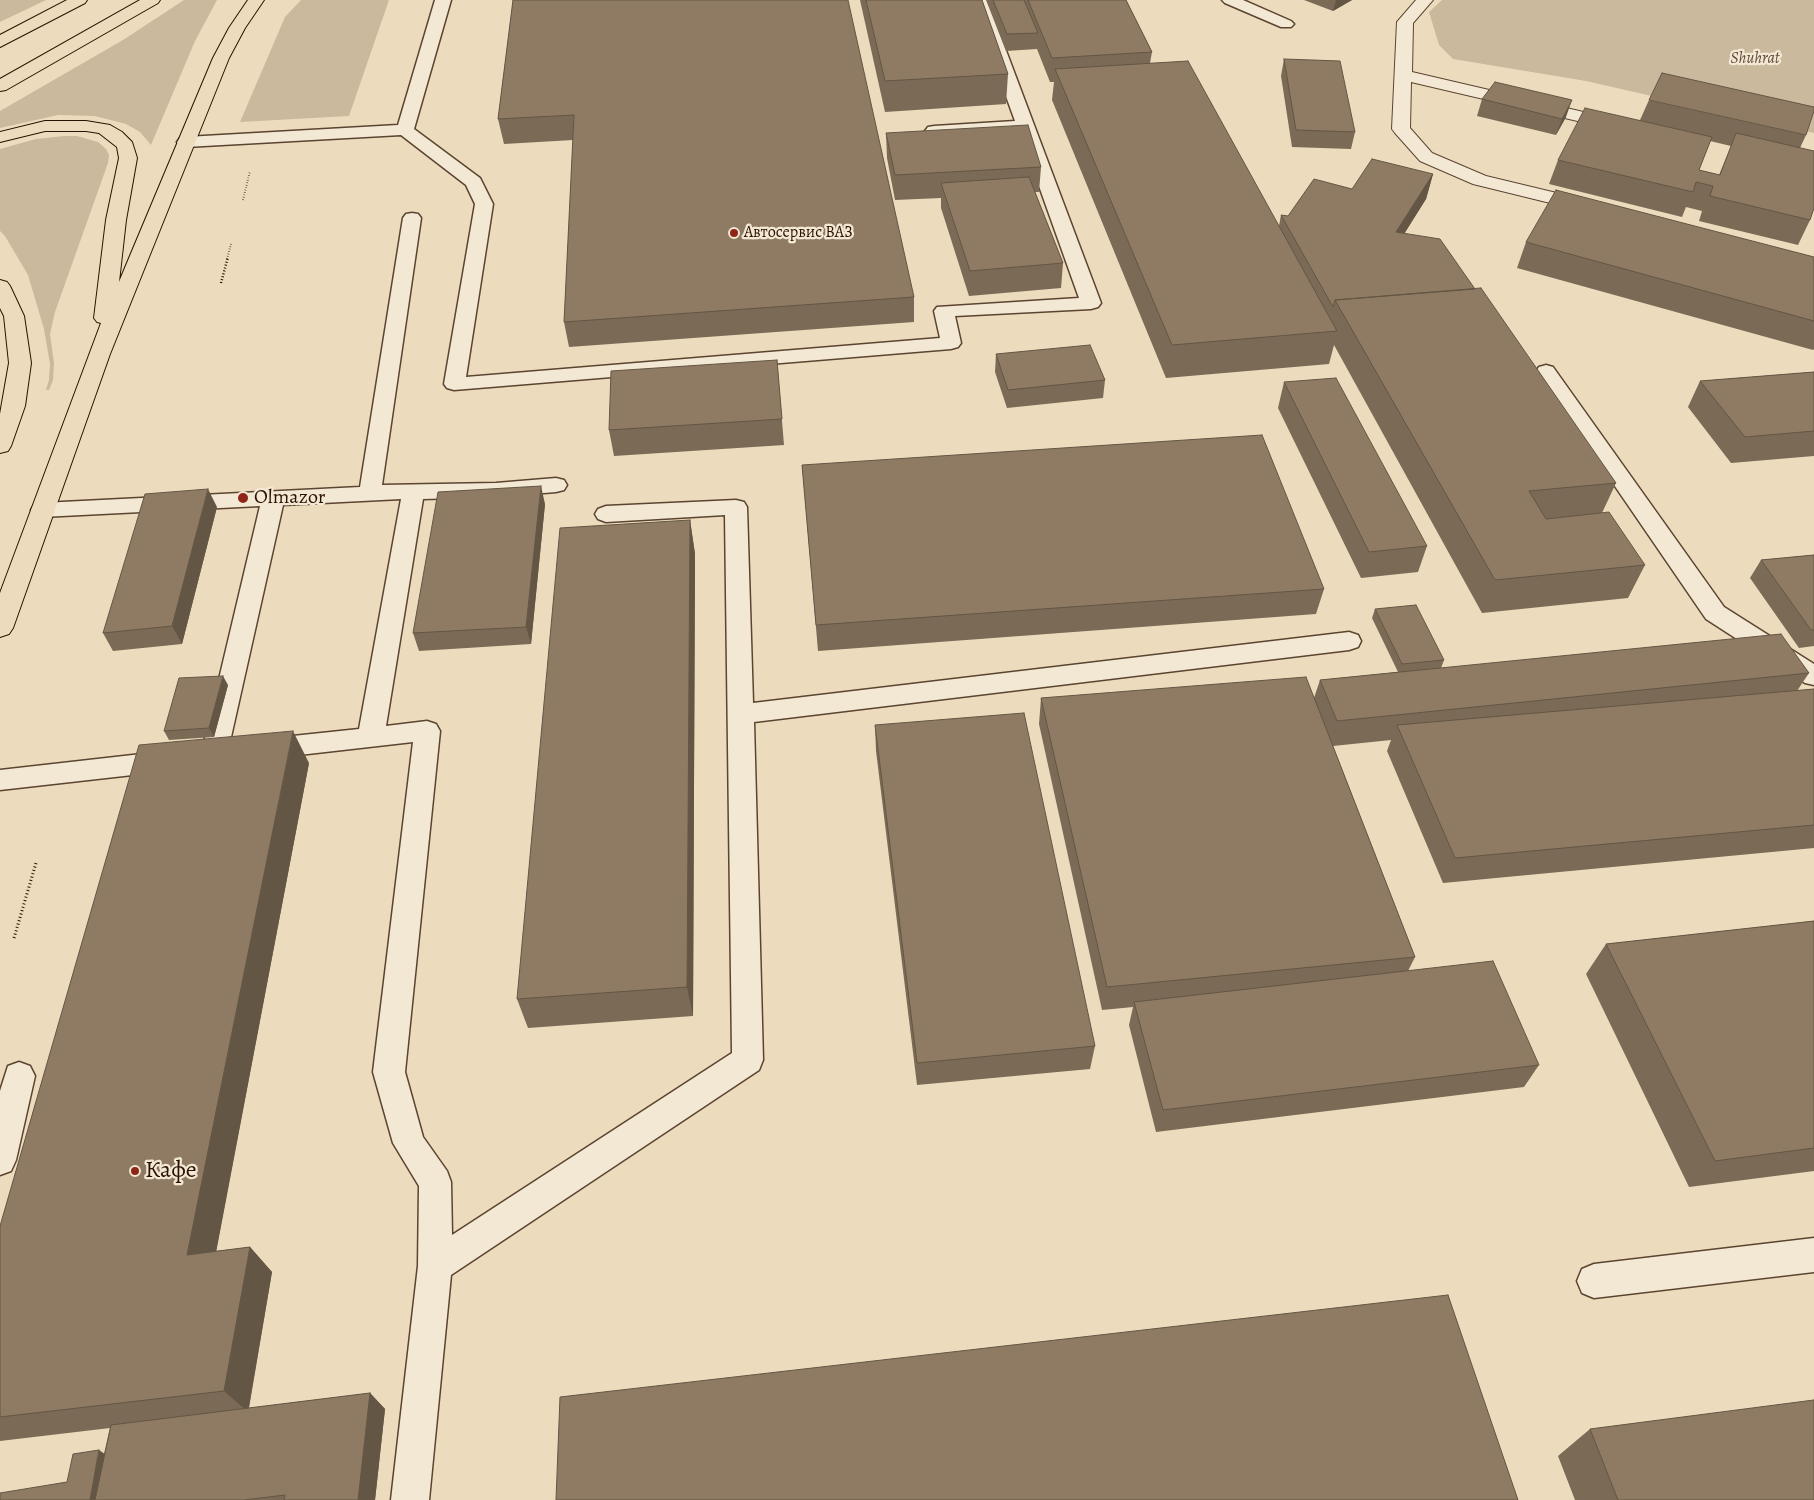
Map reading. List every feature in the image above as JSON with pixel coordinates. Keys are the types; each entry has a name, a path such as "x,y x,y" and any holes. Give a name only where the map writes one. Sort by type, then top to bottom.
{"main road":[{"path":"0,42 79,0"},
{"path":"0,86 152,0"},
{"path":"0,628 99,354 221,58 237,28 256,0"},
{"path":"0,137 45,126 86,126 104,129 116,136 126,146 128,158 116,220 99,354"},
{"path":"0,286 14,316 20,363 14,406 0,446"}],"street":[{"path":"1426,0 1405,22 1401,128 1426,157 1480,180 1604,210"},
{"path":"1403,75 1637,129"}],"lane":[{"path":"405,130 443,0"},
{"path":"186,142 405,130 474,182 484,204 454,384 951,343 944,312 1092,303 979,0"},
{"path":"1230,0 1286,24"},
{"path":"921,132 1025,125"},
{"path":"370,493 412,218"},
{"path":"1546,371 1715,613 1814,676"},
{"path":"42,510 370,493 496,490 556,485"},
{"path":"371,737 414,492"},
{"path":"214,755 272,498"},
{"path":"435,1266 748,1060 736,507 606,514"},
{"path":"740,714 1348,641"},
{"path":"0,780 427,731 389,1072 409,1143 435,1182 435,1266 410,1500"},
{"path":"0,1160 19,1076"},
{"path":"1594,1281 1814,1255"}],"path":[{"path":"243,200 252,164"},
{"path":"221,283 231,244"},
{"path":"14,938 36,863"}],"green space":[{"path":"0,0 46,0 0,22"},
{"path":"184,0 217,0 195,41 151,145 140,132 126,124 95,116 58,115 0,128 0,111 123,40"},
{"path":"301,0 389,0 349,116 240,122 285,17"},
{"name":"Shuhrat","path":"1442,0 1814,0 1814,133 1586,81 1453,59 1439,45 1429,12"},
{"path":"77,136 98,142 106,149 109,155 108,163 55,312 50,334 54,363 53,380 49,390 46,390 50,364 44,329 28,275 5,236 0,231 0,149 36,139"}],"building":[{"name":"Автосервис ВАЗ","path":"513,0 848,0 914,297 564,322 574,115 498,119"},
{"path":"866,0 982,0 1008,74 885,81"},
{"path":"993,0 1024,0 1038,33 1007,34"},
{"path":"1028,0 1126,0 1152,52 1052,58"},
{"path":"1284,59 1340,61 1355,132 1296,130"},
{"path":"1188,61 1337,331 1172,345 1055,69"},
{"path":"1662,73 1814,107 1806,135 1649,100"},
{"path":"1495,82 1572,100 1562,119 1482,99"},
{"path":"1585,108 1712,137 1699,170 1720,175 1736,133 1814,151 1814,208 1810,220 1710,196 1713,186 1696,182 1693,192 1558,160"},
{"path":"1028,125 1041,167 895,175 886,133"},
{"path":"1372,159 1433,174 1396,232 1440,239 1475,289 1335,300 1333,307 1281,215 1288,216 1314,179 1352,189"},
{"path":"1029,177 1063,263 970,271 941,183"},
{"path":"1556,190 1814,257 1814,321 1526,242"},
{"path":"1481,288 1616,483 1529,491 1546,519 1609,512 1645,565 1495,580 1335,300"},
{"path":"1090,345 1105,380 1008,390 996,354"},
{"path":"777,360 782,419 609,430 611,371"},
{"path":"1814,372 1814,431 1745,437 1700,381"},
{"path":"1336,378 1427,546 1369,552 1284,382"},
{"path":"1262,435 1324,589 816,625 802,465"},
{"path":"541,486 526,627 413,633 438,492"},
{"path":"208,489 172,626 103,633 145,494"},
{"path":"690,520 687,987 517,999 560,528"},
{"path":"1814,555 1814,630 1811,630 1761,560"},
{"path":"1416,605 1444,660 1402,664 1375,609"},
{"path":"1781,634 1809,673 1337,721 1320,680"},
{"path":"223,676 209,728 164,731 179,678"},
{"path":"1306,677 1415,957 1107,987 1041,698"},
{"path":"1814,689 1814,825 1455,858 1397,725"},
{"path":"1024,713 1095,1046 917,1063 875,725"},
{"path":"293,731 187,1255 250,1247 224,1391 0,1417 0,1226 139,745"},
{"path":"1814,921 1814,1148 1715,1161 1606,944"},
{"path":"1493,961 1539,1065 1163,1110 1134,1002"},
{"path":"1448,1295 1518,1500 556,1500 560,1397"},
{"path":"370,1393 358,1500 284,1500 285,1495 244,1500 95,1500 111,1425"},
{"path":"1814,1400 1814,1500 1618,1500 1590,1429"},
{"path":"99,1450 90,1500 0,1500 0,1493 67,1482 73,1454"}],"place":[{"name":"Автосервис ВАЗ","path":"734,233"},
{"name":"Olmazor","path":"243,498"},
{"name":"Кафе","path":"135,1171"}]}
